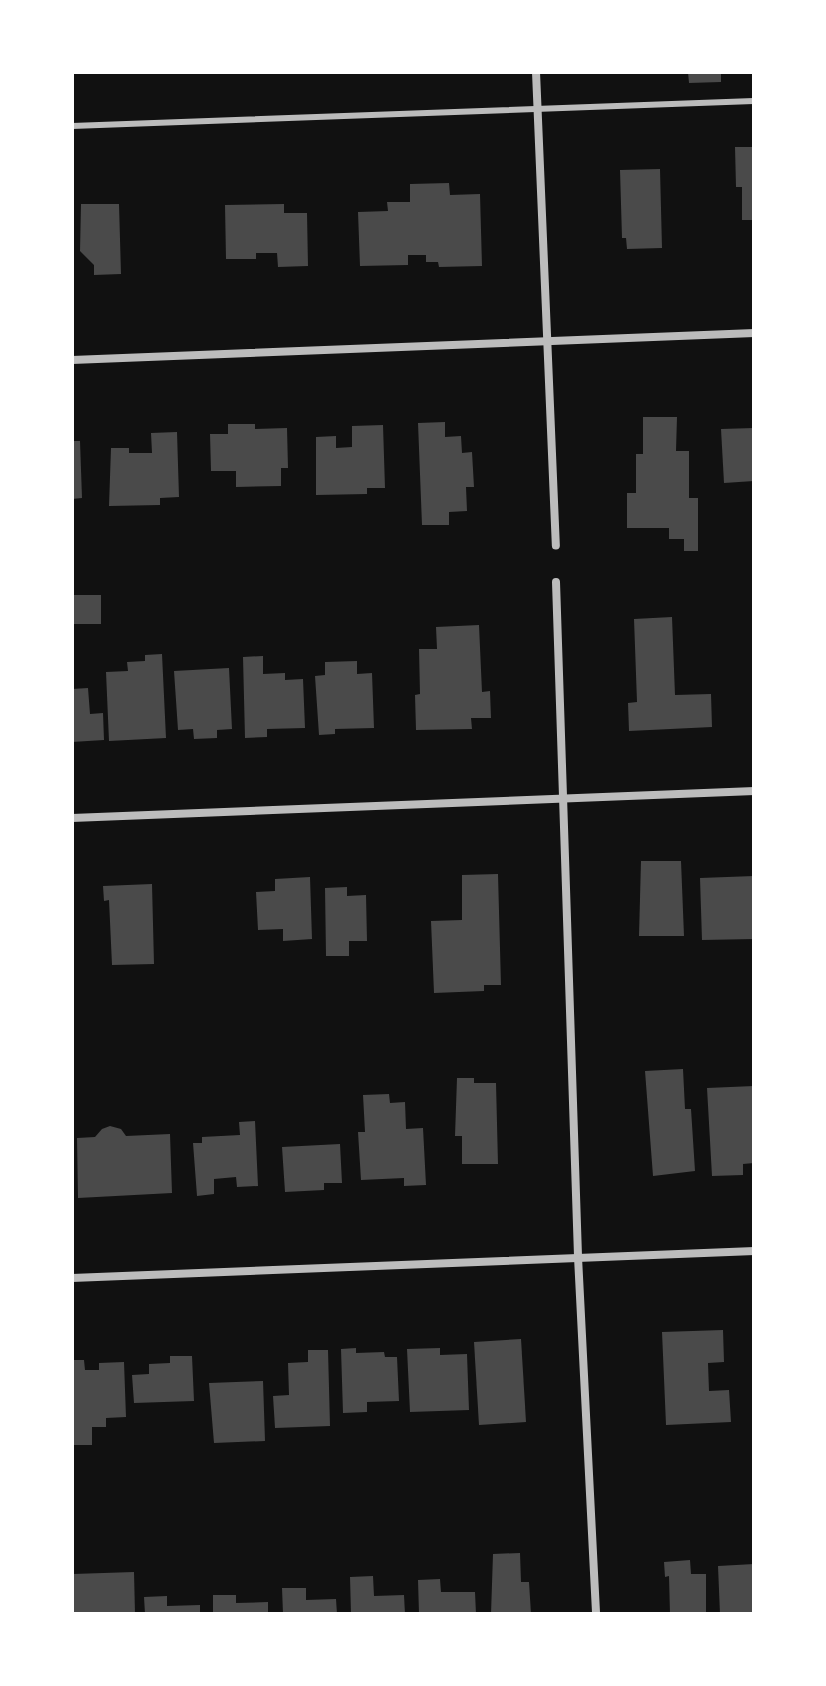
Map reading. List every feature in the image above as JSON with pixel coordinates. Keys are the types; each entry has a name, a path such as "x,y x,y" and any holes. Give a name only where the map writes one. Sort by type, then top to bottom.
{"street":[{"path":"536,72 556,546"},
{"path":"72,360 754,333"},
{"path":"556,582 578,1257 596,1614"},
{"path":"72,818 754,791"},
{"path":"72,1278 754,1251"}],"lane":[{"path":"72,126 754,101"}],"building":[{"path":"688,72 721,72 721,82 689,83"},
{"path":"735,147 754,147 754,220 742,220 742,187 736,187"},
{"path":"660,169 662,248 627,249 626,238 622,238 620,170"},
{"path":"449,183 450,195 480,194 482,266 439,267 438,262 426,262 426,255 408,255 408,265 360,266 358,212 388,211 387,202 410,202 410,184"},
{"path":"81,204 119,204 121,274 94,275 94,265 80,251"},
{"path":"284,204 284,213 307,213 308,266 278,267 277,253 256,253 256,259 226,259 225,205"},
{"path":"643,417 677,417 676,451 689,451 689,498 698,498 698,551 684,551 684,539 669,539 669,528 627,528 627,493 636,493 636,454 643,454"},
{"path":"445,422 445,437 461,436 462,453 472,452 474,487 466,487 467,511 449,512 449,525 422,525 418,423"},
{"path":"228,424 255,424 255,429 287,428 288,468 281,468 281,486 236,487 236,471 211,471 210,434 228,434"},
{"path":"383,425 385,488 367,488 367,494 316,495 316,437 336,436 336,448 352,447 352,426"},
{"path":"754,428 754,481 724,483 721,429"},
{"path":"177,432 179,497 160,498 160,505 109,506 111,448 129,448 129,453 152,453 151,433"},
{"path":"72,441 80,441 82,498 72,499"},
{"path":"72,595 101,595 101,624 72,624"},
{"path":"672,617 675,695 711,694 712,727 629,731 628,703 637,702 634,619"},
{"path":"479,625 482,692 490,691 491,718 471,718 472,729 416,730 415,695 420,694 419,649 437,649 436,627"},
{"path":"162,654 166,738 109,741 106,672 128,671 127,662 145,661 145,655"},
{"path":"263,656 263,674 285,673 285,680 303,679 305,728 267,729 267,737 245,738 243,657"},
{"path":"357,661 357,674 372,673 374,728 335,729 335,734 319,735 315,676 325,675 325,662"},
{"path":"229,668 232,729 217,730 217,738 194,739 193,729 178,730 174,671"},
{"path":"88,688 90,714 103,713 104,740 72,742 72,689"},
{"path":"641,861 681,861 684,936 639,936"},
{"path":"498,874 501,985 484,985 484,991 434,993 431,921 462,920 462,875"},
{"path":"754,876 754,939 702,940 700,878"},
{"path":"310,877 312,939 283,941 283,929 258,930 256,892 275,891 275,879"},
{"path":"152,884 154,964 112,965 109,900 104,901 103,886"},
{"path":"347,887 347,896 366,895 367,941 349,941 349,956 326,956 325,888"},
{"path":"683,1069 685,1109 691,1109 695,1171 653,1176 645,1071"},
{"path":"457,1078 474,1078 474,1083 496,1083 498,1164 462,1164 462,1136 455,1136"},
{"path":"754,1086 754,1163 743,1164 743,1175 712,1176 707,1088"},
{"path":"389,1094 390,1103 405,1102 406,1129 423,1128 426,1185 404,1186 404,1178 361,1180 358,1132 365,1132 363,1095"},
{"path":"255,1121 258,1186 237,1187 236,1177 214,1179 214,1194 197,1196 193,1143 202,1143 202,1137 240,1135 239,1122"},
{"path":"110,1126 121,1129 126,1136 170,1134 172,1193 78,1198 77,1138 95,1137"},
{"path":"340,1144 342,1183 324,1183 324,1190 285,1192 282,1147"},
{"path":"723,1330 724,1362 708,1363 709,1391 729,1390 731,1422 666,1425 662,1332"},
{"path":"521,1339 526,1422 479,1425 474,1342"},
{"path":"356,1348 356,1353 384,1352 385,1357 397,1357 399,1401 367,1402 367,1412 343,1413 341,1349"},
{"path":"440,1348 440,1355 467,1354 469,1410 410,1412 407,1349"},
{"path":"308,1350 328,1350 330,1426 275,1428 273,1396 289,1395 288,1363 308,1362"},
{"path":"170,1356 192,1356 194,1401 134,1403 132,1375 149,1374 149,1364 170,1363"},
{"path":"72,1360 84,1360 85,1370 99,1370 99,1363 124,1362 126,1417 106,1418 106,1427 92,1427 92,1445 72,1445"},
{"path":"263,1381 265,1441 214,1443 209,1383"},
{"path":"520,1553 521,1582 529,1582 531,1614 491,1614 493,1554"},
{"path":"690,1560 691,1574 706,1574 706,1614 670,1614 669,1576 665,1577 664,1562"},
{"path":"754,1564 754,1613 720,1614 718,1566"},
{"path":"134,1572 135,1614 74,1614 73,1574"},
{"path":"373,1576 374,1596 404,1595 405,1614 351,1614 350,1577"},
{"path":"440,1579 441,1592 475,1592 476,1614 419,1614 418,1580"},
{"path":"282,1588 306,1588 306,1600 336,1599 337,1614 283,1614"},
{"path":"213,1595 236,1595 236,1603 268,1602 268,1614 213,1614"},
{"path":"167,1596 167,1606 200,1605 200,1614 145,1614 144,1597"}]}
